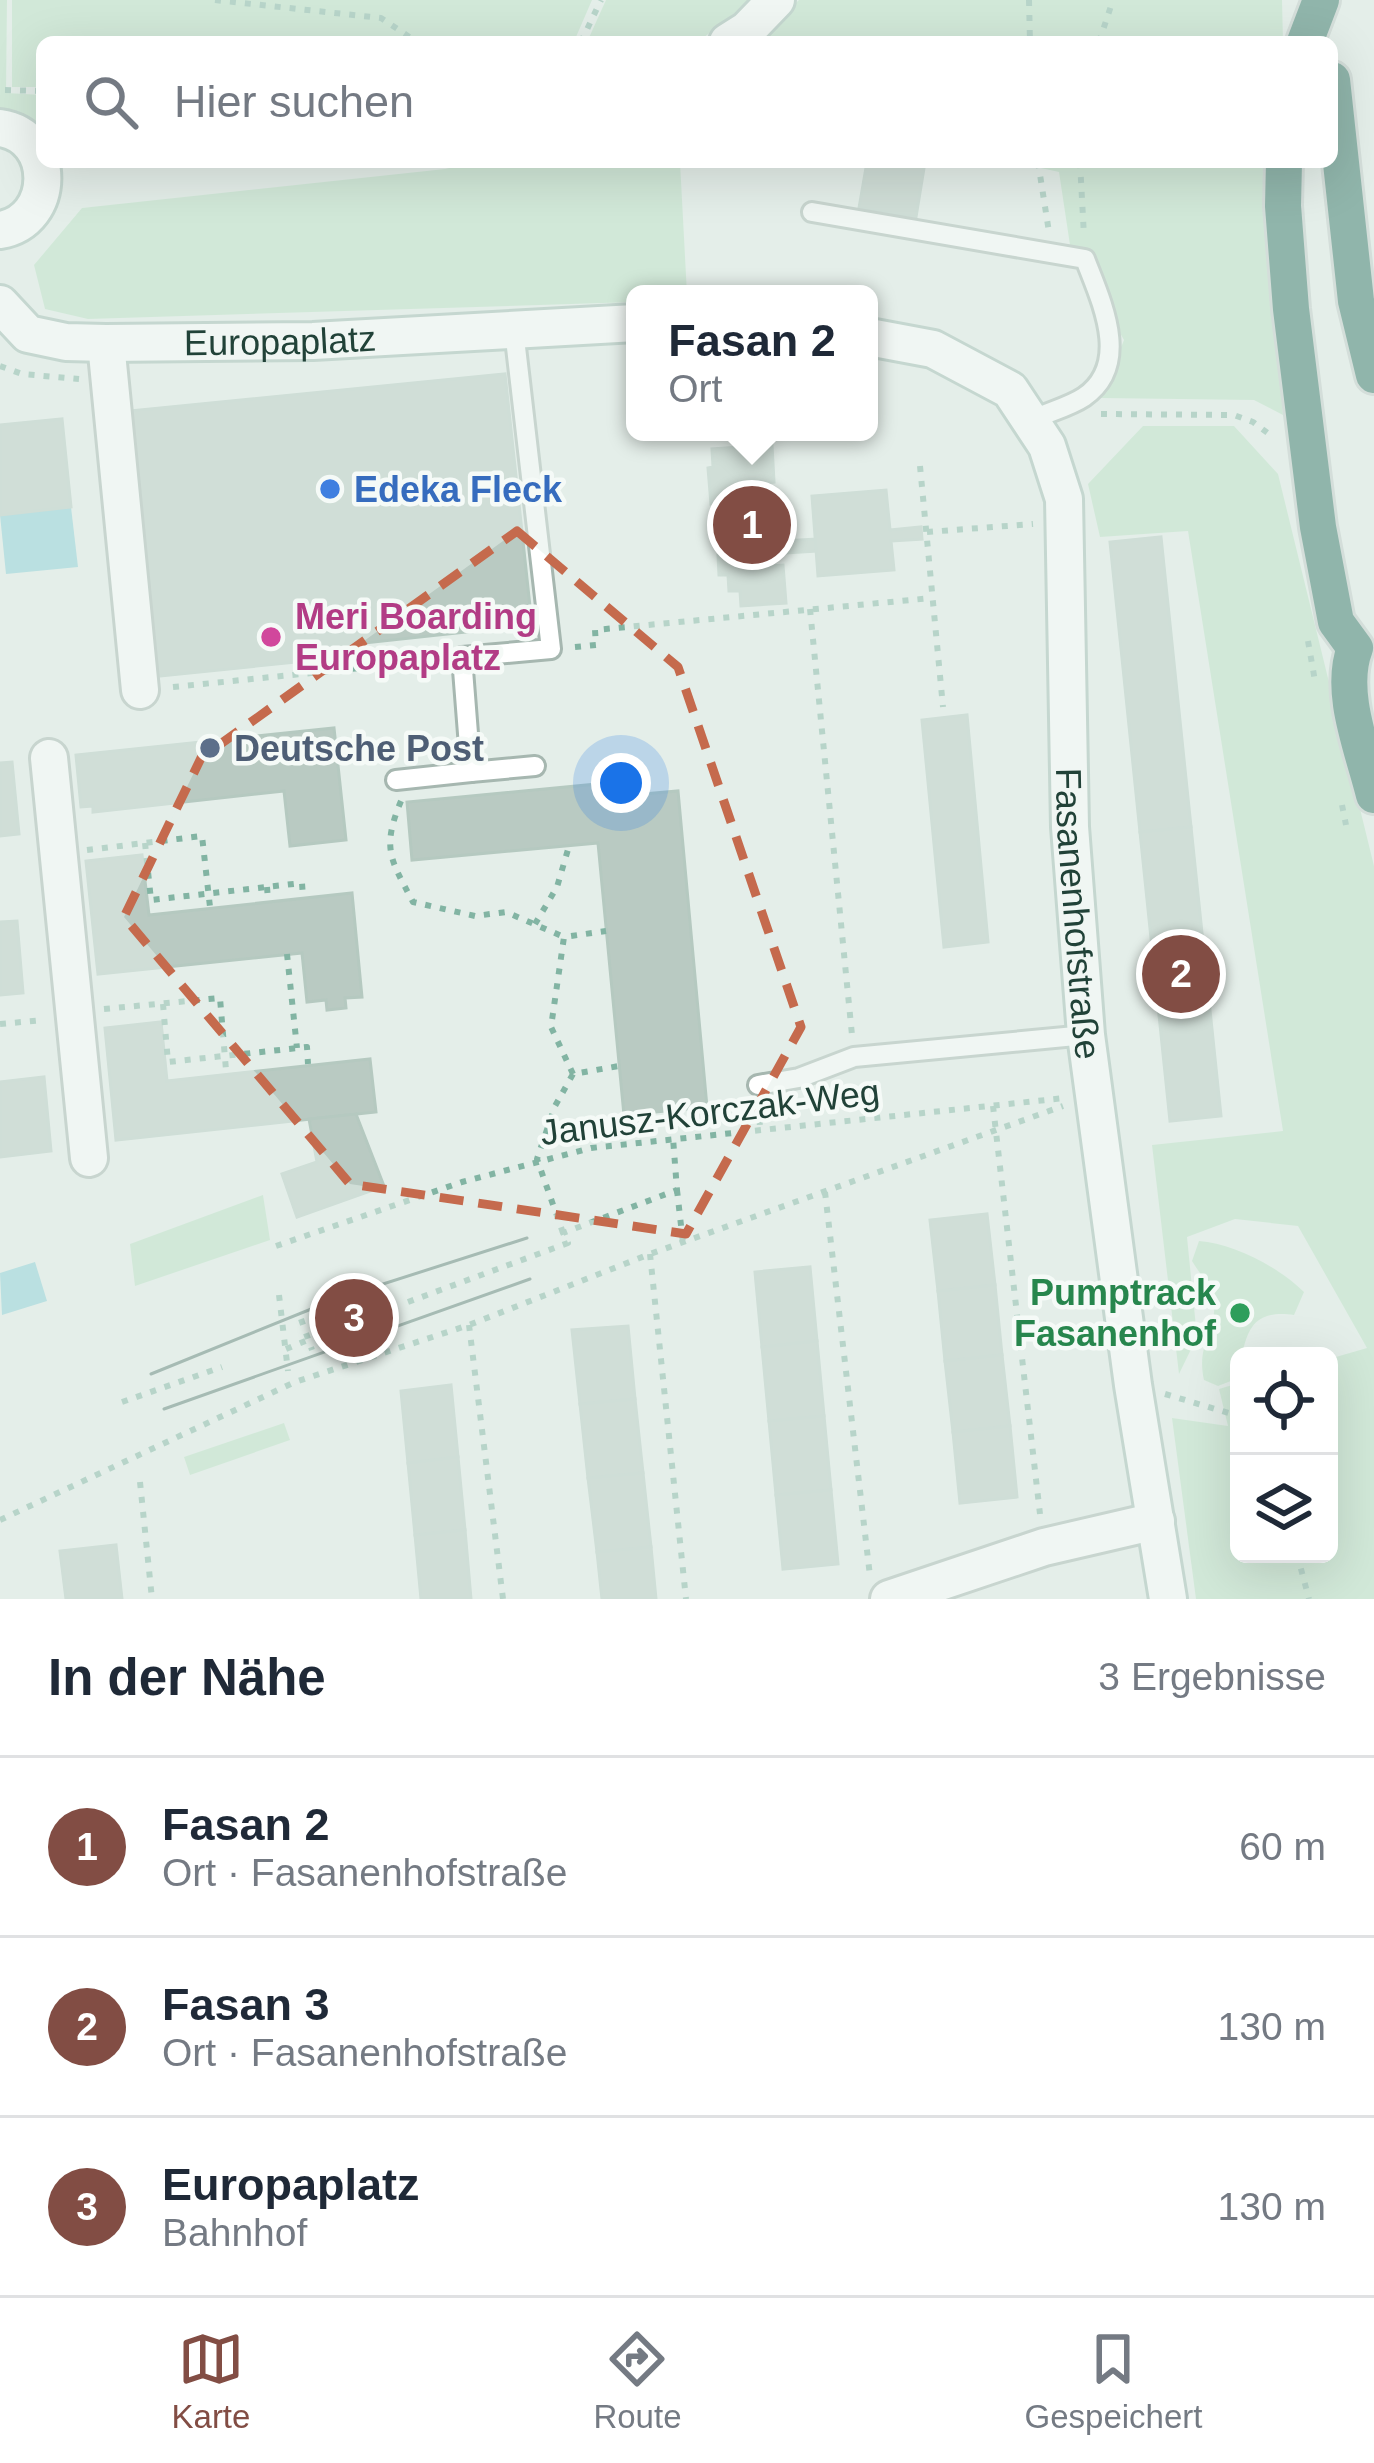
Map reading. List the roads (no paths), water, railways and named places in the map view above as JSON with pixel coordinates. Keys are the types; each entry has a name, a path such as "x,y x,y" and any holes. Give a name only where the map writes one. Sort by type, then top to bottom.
{"highway":[{"path":"1307,36 1322,0"},
{"path":"1322,0 1327,36"},
{"path":"1338,135 1356,301 1374,375"},
{"path":"1284,168 1298,376 1318,527 1355,637 1347,669 1374,795"}],"street":[{"path":"738,36 776,0"},
{"path":"0,128 30,142 36,152"},
{"path":"0,230 12,228 33,212 44,189 42,168"},
{"name":"Europaplatz","path":"0,304 28,334 66,342 108,361 313,341 514,330"},
{"path":"514,330 626,324"},
{"name":"Fasanenhofstraße","path":"878,340 933,349 1010,390 1047,446 1064,499 1070,826 1085,1035 1132,1385 1168,1599"},
{"path":"108,361 140,690"},
{"path":"49,758 89,1158"},
{"path":"880,1588 1156,1521"}],"lane":[{"path":"812,212 1085,259 1112,342 1108,363 1084,397 1031,419"},
{"path":"471,772 462,657 551,650 514,330"},
{"path":"403,779 535,766"},
{"path":"758,1085 799,1078 854,1057 1085,1035"}],"water":[{"path":"71,507 78,567 6,574 0,515"},
{"path":"35,1262 47,1301 2,1315 0,1273"}],"tram line":[{"path":"151,1374 336,1299 527,1238"},
{"path":"164,1409 530,1279"}],"place":[{"name":"Edeka Fleck","path":"330,489"},
{"name":"Fasan 2","path":"752,525"},
{"name":"Meri Boarding Europaplatz","path":"271,637"},
{"name":"Deutsche Post","path":"210,748"},
{"name":"Fasan 3","path":"1181,974"},
{"name":"Pumptrack Fasanenhof","path":"1240,1313"},
{"name":"Europaplatz","path":"354,1318"}]}
